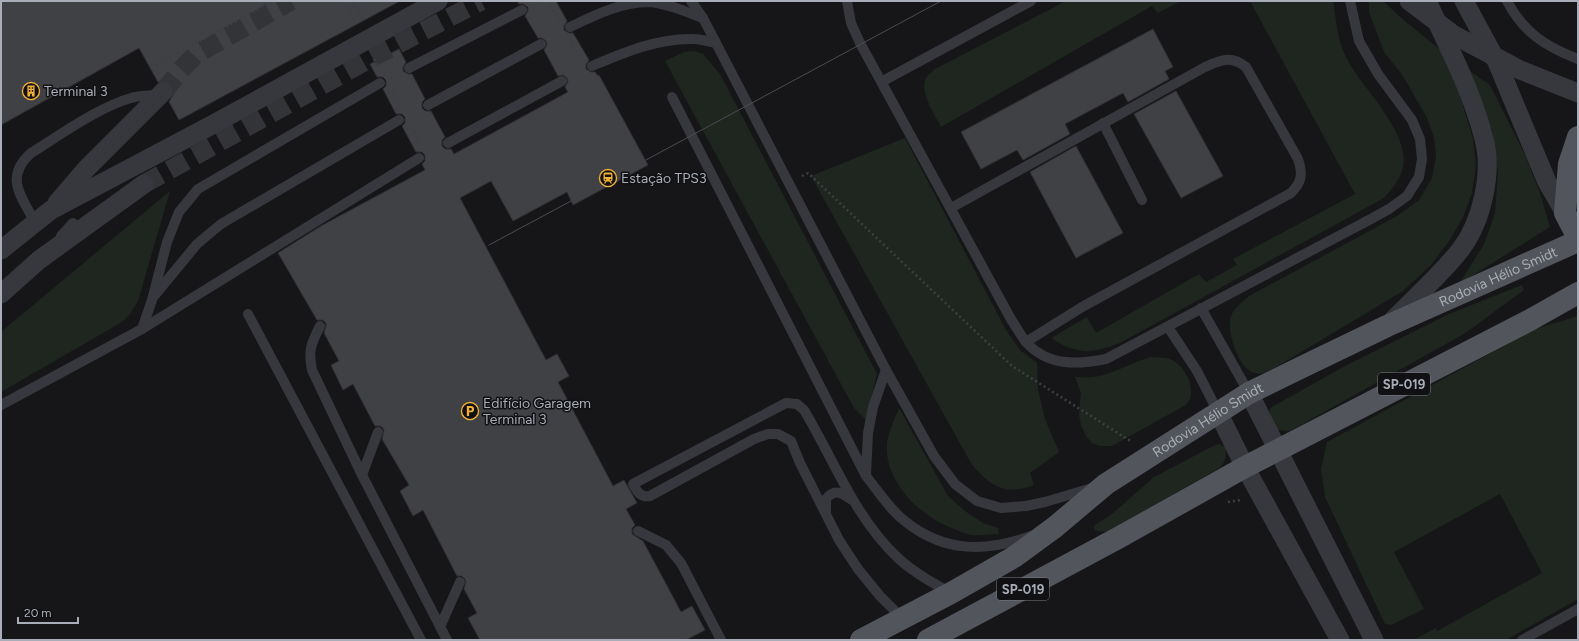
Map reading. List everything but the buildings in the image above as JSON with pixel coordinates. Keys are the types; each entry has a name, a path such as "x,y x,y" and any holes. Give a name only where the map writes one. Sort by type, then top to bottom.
{"main road":[{"path":"1578,137 1569,164 1565,212 1578,238"},
{"name":"Rodovia Hélio Smidt","path":"862,640 904,619 1014,557 1056,527 1106,484 1250,393 1387,326 1578,241"},
{"name":"SP-019","path":"928,640 1118,538 1245,467 1530,320 1578,293"},
{"path":"1530,320 1578,307"}],"street":[{"path":"1,250 51,210 210,126 438,1"},
{"path":"1409,1 1454,35 1520,70 1578,93"},
{"path":"1426,1 1454,35"},
{"path":"1387,326 1462,248 1474,226 1484,197 1487,171 1485,140 1468,91 1426,1"},
{"path":"1464,1 1497,62 1547,182 1565,212"},
{"path":"51,210 87,168 161,93"},
{"path":"1,294 39,260 144,184"},
{"path":"1250,393 1374,640"},
{"path":"1218,412 1245,467 1340,640"}],"lane":[{"path":"691,1 703,18 886,370 934,456 955,484 977,501 1002,508 1026,506 1045,502 1106,484"},
{"path":"847,1 851,22 860,43 1012,321 1026,342 1043,356 1061,362 1084,363 1106,359 1389,209 1407,196 1419,177 1422,159 1420,139 1412,120 1378,74 1359,41 1350,1"},
{"path":"882,81 1031,1"},
{"path":"1507,1 1514,14 1527,30 1543,43 1578,59"},
{"path":"570,27 606,10 628,4 650,2 673,7 703,18"},
{"path":"409,68 522,10"},
{"path":"592,66 636,48 668,40 695,39 716,43"},
{"path":"428,105 540,44"},
{"path":"951,208 1205,67 1225,60 1238,61 1246,67 1298,159 1302,169 1301,178 1298,186 1290,193 1082,307 1026,342"},
{"path":"448,143 562,81"},
{"path":"142,329 152,300 167,242 179,212 198,189 380,84"},
{"path":"35,222 20,194 16,178 19,165 24,158 114,104 133,98 161,93"},
{"path":"672,97 866,476 889,505 906,522 934,539 962,546 987,547 1009,544 1056,527"},
{"path":"152,300 197,244 222,224 399,120"},
{"path":"1102,123 1142,200"},
{"path":"1,405 142,329 419,158"},
{"path":"39,260 73,223"},
{"path":"1201,308 1250,393"},
{"path":"248,314 421,640"},
{"path":"320,326 311,344 309,356 312,370 362,474 447,640"},
{"path":"1168,326 1197,371 1218,412"},
{"path":"866,476 868,432 873,407 886,370"},
{"path":"904,619 880,596 858,569 839,540 791,441 778,434 768,434 754,439 650,496 644,497 640,495 632,484 786,403 797,404 804,410 854,502 878,538 899,560 951,593"},
{"path":"362,474 378,432"},
{"path":"826,514 826,499 830,494 838,492 854,502"},
{"path":"638,531 666,544 681,563 721,640"},
{"path":"440,627 460,582"},
{"path":"1522,640 1578,609"}],"path":[{"path":"156,65 272,1"},
{"path":"789,183 808,173 1012,366 1133,442 1138,439"},
{"path":"1226,502 1241,500 1247,503"}],"shaded area":[{"path":"1066,1 1181,1 1158,13 1152,6 941,127 926,96 924,84 928,75 935,69"},
{"path":"1250,1 1333,1 1338,35 1342,49 1352,67 1391,123 1399,138 1403,153 1403,167 1398,180 1384,198 1120,343 1093,351 1077,350 1061,344 1051,338 1087,317 1096,333 1199,274 1206,282 1237,265 1233,259 1355,194"},
{"path":"1369,1 1383,1 1448,56 1473,139 1476,166 1472,193 1463,217 1450,240 1431,265 1403,291 1273,369 1258,374 1249,370 1244,365 1233,342 1230,320 1232,313 1237,306 1249,296 1397,216 1419,200 1432,178 1436,157 1434,137 1427,118 1403,76 1384,52 1369,12"},
{"path":"694,51 703,54 720,74 877,374 866,420 854,408 665,61 684,52"},
{"path":"1470,71 1490,85 1525,155 1540,193 1550,227 1459,284 1484,244 1495,213 1498,172 1492,131"},
{"path":"905,138 1006,330 1020,350 1037,363 1038,389 1045,419 1059,452 1030,473 1034,485 1014,490 999,487 992,484 972,465 811,176"},
{"path":"170,191 138,301 130,314 122,322 1,392 1,332"},
{"path":"1522,285 1524,290 1464,334 1290,431 1276,430 1268,416 1270,408 1345,366 1449,314"},
{"path":"1578,316 1578,599 1506,640 1413,640 1436,628 1437,631 1542,573 1500,494 1394,552 1424,609 1391,625 1385,624 1325,497 1321,469 1327,442 1535,329"},
{"path":"1151,357 1168,358 1180,366 1190,382 1191,394 1189,401 1184,406 1112,446 1100,446 1092,443 1086,436 1081,425 1079,415 1081,393 1075,377 1094,377 1116,371"},
{"path":"899,408 948,496 965,511 983,523 998,528 999,534 969,535 931,517 908,497 892,472 888,458 887,443 890,430"},
{"path":"1219,444 1225,447 1226,453 1225,460 1221,467 1107,532 1097,531 1094,529 1095,525 1112,514 1154,477"}],"tunnel":[{"path":"163,92 195,55 291,1"},
{"path":"144,184 373,57 481,1"}],"tram line":[{"path":"646,160 941,1"},
{"path":"489,245 571,201"}],"place":[{"name":"Terminal 3","path":"31,91"},
{"name":"Estação TPS3","path":"608,178"},
{"name":"Edifício Garagem Terminal 3","path":"470,411"}]}
